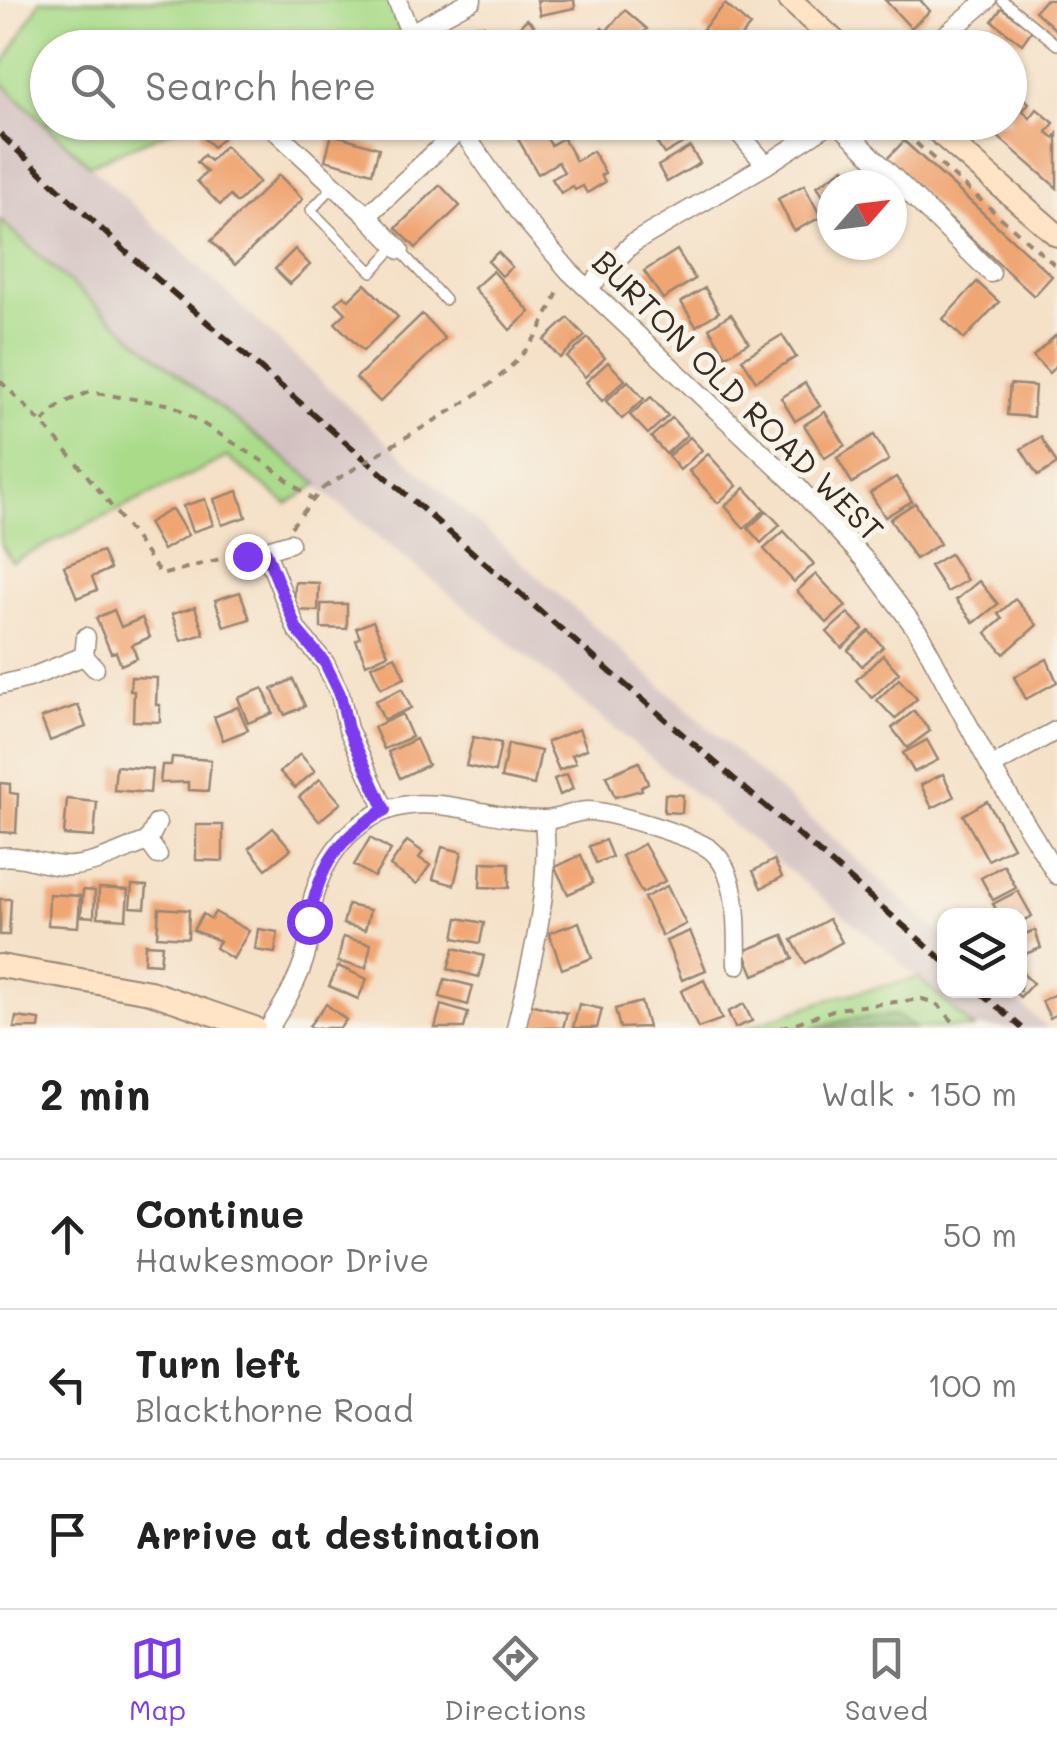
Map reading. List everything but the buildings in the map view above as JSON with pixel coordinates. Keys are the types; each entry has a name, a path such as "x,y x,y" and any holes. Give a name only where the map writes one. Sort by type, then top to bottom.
{"street":[{"path":"397,0 409,30"},
{"path":"429,30 472,0"},
{"path":"790,0 822,30"},
{"path":"951,30 987,0"},
{"path":"285,140 398,248"},
{"path":"367,216 444,140"},
{"name":"BURTON OLD ROAD WEST","path":"468,140 518,211 569,271 791,480 864,559 920,633 992,768 1057,875"},
{"path":"745,140 766,165"},
{"path":"588,288 633,244 806,140"},
{"path":"853,140 991,273"},
{"path":"948,140 1057,235"},
{"path":"247,556 279,547 297,630 325,663 340,694 348,729 385,810"},
{"path":"0,685 29,678 88,654"},
{"path":"992,768 1057,730"},
{"path":"269,1028 299,975 308,950 314,894 338,846 360,825 385,810 434,803 544,820 584,810 610,812 686,848 710,848 724,867 732,892 737,965"},
{"path":"516,1028 540,926 546,872 544,820"},
{"path":"0,857 65,867 94,861 153,848 157,823"},
{"path":"0,966 150,992 254,1028"}],"lane":[{"path":"1002,0 1057,44"},
{"path":"334,185 311,210 372,272 398,248 445,300"}],"path":[{"path":"912,140 1057,267"},
{"path":"279,547 322,488 486,388 514,362 538,334 569,271"},
{"path":"0,382 43,422 108,497 161,575 218,557 247,556"},
{"path":"43,422 61,404 89,392 173,405 267,464 314,501"},
{"path":"782,1028 836,1009 922,999 936,1003 959,1028"}],"shaded area":[{"path":"0,81 30,109 30,140 63,140 391,446 937,931 937,995 878,943 76,290 0,220"},
{"path":"940,998 1013,998 1048,1028 974,1028"}],"green space":[{"path":"41,0 389,0 400,30 30,30 30,109 0,81 0,70"},
{"path":"63,140 148,140 89,165"},
{"path":"0,220 156,356 318,484 287,504 227,457 12,562 0,543"},
{"path":"919,978 974,1028 746,1028 833,998"},
{"path":"895,1015 915,1028 812,1028 852,1019"}],"railway":[{"path":"0,134 125,251 937,955"},
{"path":"987,998 1022,1028"}],"route":[{"path":"247,556 266,552 297,630 325,663 340,694 348,729 385,810 360,825 338,846 314,894 309,921"}]}
